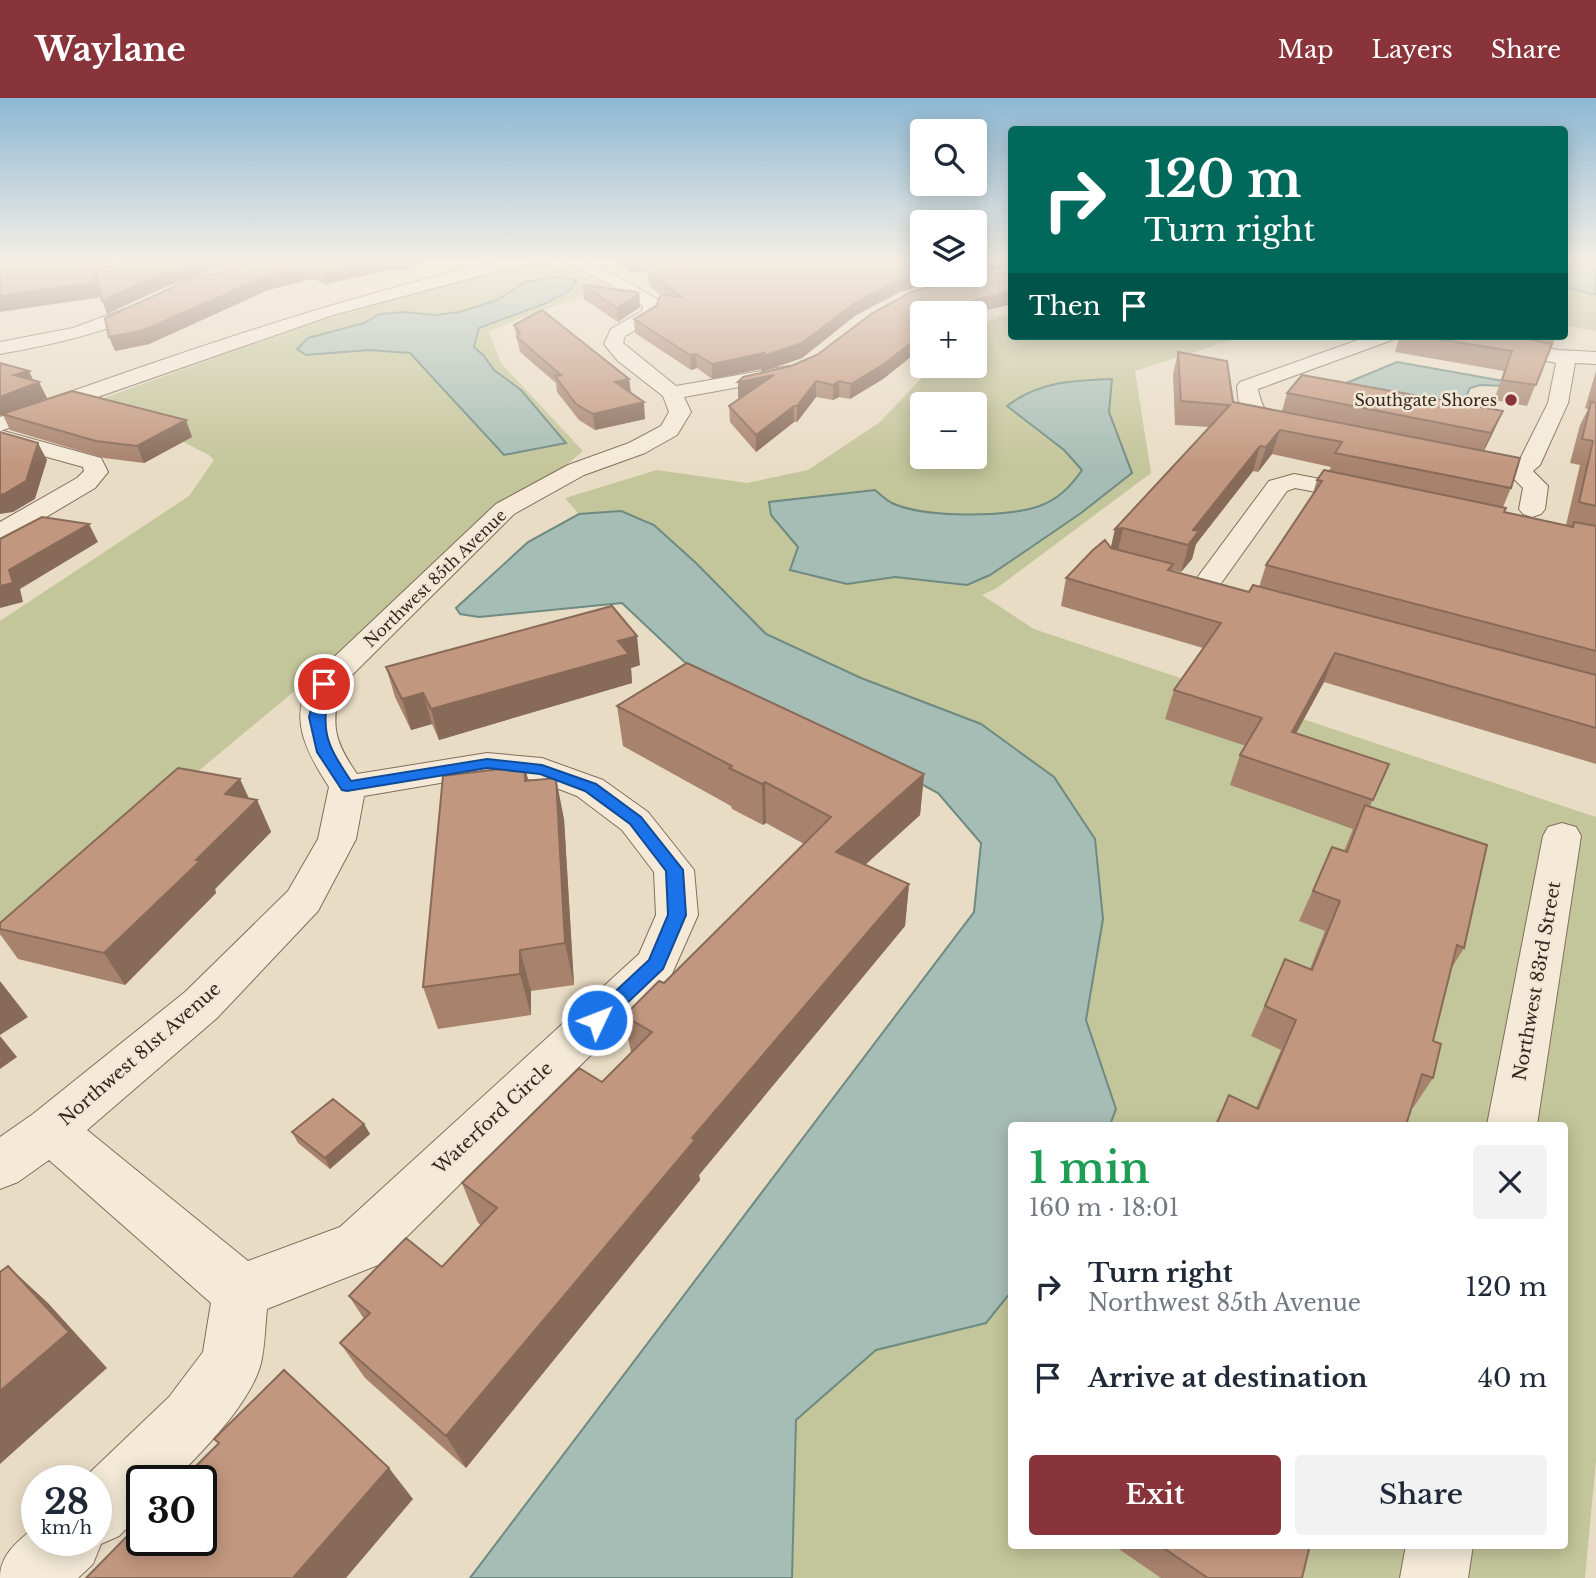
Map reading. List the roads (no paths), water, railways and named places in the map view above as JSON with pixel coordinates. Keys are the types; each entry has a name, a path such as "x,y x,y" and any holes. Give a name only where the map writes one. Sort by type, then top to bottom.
{"street":[{"path":"0,348 42,342 98,328"},
{"path":"0,409 239,328"},
{"path":"0,424 274,328"},
{"path":"627,328 617,334 613,344 625,357 672,393 775,377 806,366"},
{"path":"1308,432 1263,421 1252,412 1247,386 1374,340"},
{"path":"1475,340 1559,356 1596,358"},
{"path":"1494,470 1517,470 1528,465 1566,409 1566,361 1559,356"},
{"name":"Northwest 85th Avenue","path":"347,787 324,752 321,740 316,717 324,684 505,509 576,470 637,448 669,430 680,412 672,393"},
{"path":"0,437 93,463 96,472 86,484 0,533"},
{"path":"1517,470 1536,486 1525,519 1544,534"},
{"path":"1203,591 1278,486 1294,481 1387,499"},
{"name":"Waterford Circle","path":"241,1292 359,1246 656,964 677,915 674,870 635,821 590,788 542,769 487,764 347,787"},
{"name":"Northwest 81st Avenue","path":"0,1166 51,1130 201,1005 303,901 337,839 347,787"},
{"name":"Northwest 83rd Street","path":"1513,1122 1562,836"},
{"path":"51,1130 241,1292 232,1364 191,1419 112,1497"},
{"path":"1434,1578 1439,1549"},
{"path":"30,1578 53,1556"}],"water":[{"path":"345,328 479,328 474,347 494,370 521,390 566,443 504,455 410,353 369,350 306,355 297,349 308,338"},
{"path":"1397,362 1509,382 1506,386 1480,385 1470,388 1463,403 1453,414 1327,391"},
{"path":"1112,379 1109,412 1132,473 1081,513 990,575 967,585 895,577 847,584 790,570 798,547 771,515 769,502 875,490 890,502 906,508 967,515 1028,509 1054,499 1070,486 1082,470 1064,450 1007,406 1044,387"},
{"path":"621,511 654,525 766,634 861,678 981,724 1054,777 1095,839 1103,919 1086,1020 1116,1109 1111,1122 1008,1122 1008,1296 986,1323 876,1350 796,1420 792,1578 470,1578 974,912 981,843 938,793 873,758 694,671 622,603 479,617 460,614 456,608 528,542 579,514"}],"place":[{"name":"Southgate Shores","path":"1511,400"}]}
